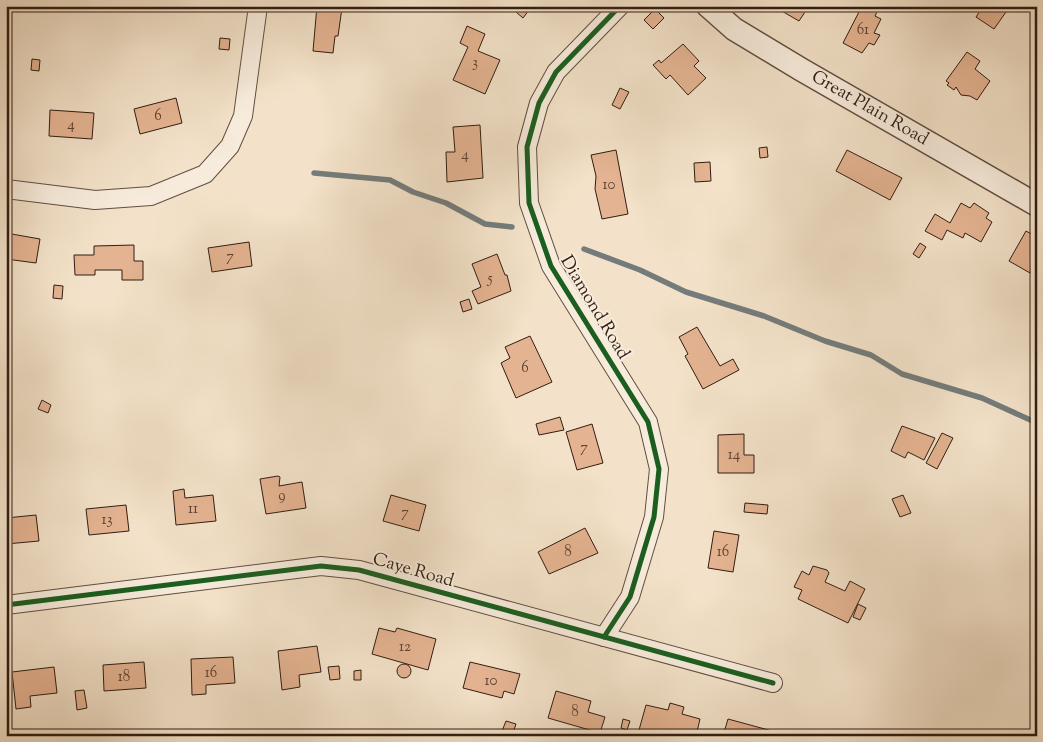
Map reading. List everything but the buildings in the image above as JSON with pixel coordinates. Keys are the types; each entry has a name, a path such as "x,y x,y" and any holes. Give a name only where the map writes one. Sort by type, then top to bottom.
{"street":[{"path":"6,189 95,200 151,196 204,174 230,146 243,116 258,6"},
{"name":"Diamond Road","path":"604,637 630,597 654,516 659,469 648,422 551,266 529,202 527,147 539,103 556,72 620,6"},
{"name":"Great Plain Road","path":"708,6 734,29 1037,205"},
{"name":"Caye Road","path":"6,605 321,566 359,570 773,683"}],"waterway":[{"path":"314,173 390,180 413,192 446,203 485,224 512,227"},
{"path":"584,249 640,270 686,292 764,316 825,341 871,355 902,374 982,398 1037,423"}],"cycle path":[{"path":"604,637 630,597 654,517 659,469 648,422 551,266 529,203 527,147 539,103 556,72 620,6"},
{"path":"6,605 321,566 359,570 773,683"}]}
